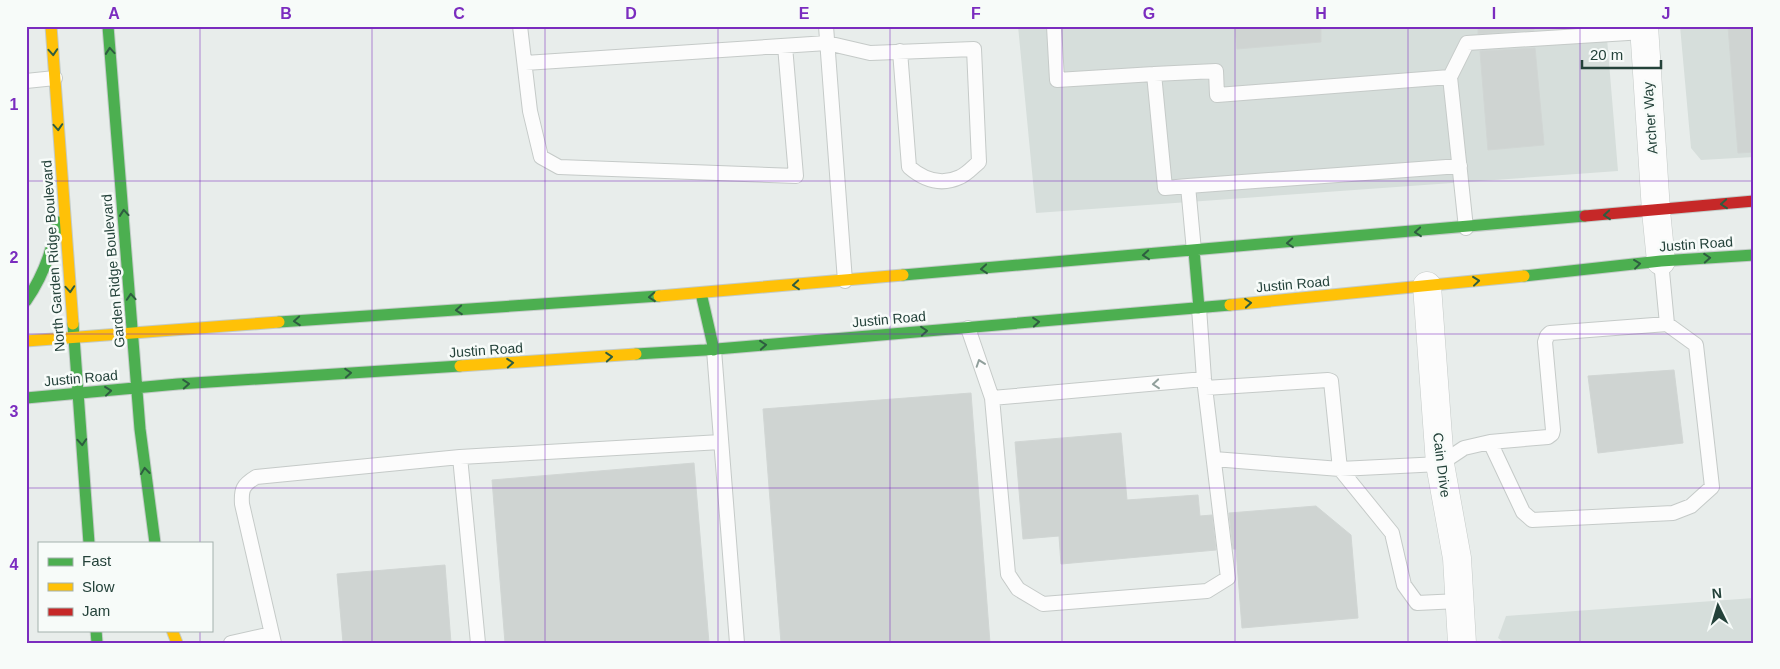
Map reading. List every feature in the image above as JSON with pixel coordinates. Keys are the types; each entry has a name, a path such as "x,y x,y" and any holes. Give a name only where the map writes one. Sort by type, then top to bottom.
{"main road":[{"name":"North Garden Ridge Boulevard","path":"51,26 89,542"},
{"name":"Garden Ridge Boulevard","path":"108,26 141,437 154,542"},
{"path":"26,301 39,282 48,258 57,225 62,183"},
{"path":"26,341 701,293 1754,202"},
{"path":"1194,251 1200,308"},
{"name":"Justin Road","path":"26,398 138,388 714,350 1200,308 1661,261 1754,255"},
{"path":"701,293 714,350"}],"street":[{"name":"Archer Way","path":"1644,29 1661,261"},
{"name":"Cain Drive","path":"1427,286 1440,464 1457,558 1462,643"}],"lane":[{"path":"520,26 530,111 541,157 559,167 796,176 785,46"},
{"path":"826,26 845,281"},
{"path":"1054,26 1057,80 1216,71 1217,95 1450,77"},
{"path":"1466,228 1450,77 1467,43 1644,29"},
{"path":"525,63 827,43 870,53 900,51 974,49 979,162 960,177 938,183 920,177 909,168 900,51"},
{"path":"1154,74 1165,188 1460,166"},
{"path":"26,81 55,78"},
{"path":"1188,186 1194,251"},
{"path":"1661,261 1667,324"},
{"path":"968,328 992,398 1008,574 1018,589 1043,604 1207,591 1228,578 1205,384 1200,308"},
{"path":"1214,459 1340,469 1440,464 1464,448 1490,442 1548,437 1552,434 1545,342 1550,333 1667,324 1696,345 1712,487 1691,506 1674,513 1532,520 1523,512 1490,442"},
{"path":"714,350 737,643"},
{"path":"992,398 1205,384 1331,381 1340,469 1392,533 1404,585 1416,603 1459,601"},
{"path":"231,643 272,639 242,504 241,493 246,483 256,477 460,457 721,442"},
{"path":"460,457 478,643"}],"shaded area":[{"path":"1018,26 1606,26 1618,171 1036,213"},
{"path":"1680,26 1754,26 1754,157 1701,160 1691,148"},
{"path":"1754,598 1754,643 1505,643 1498,638 1506,616"}],"building":[{"path":"1235,26 1321,26 1321,42 1237,49"},
{"path":"1478,26 1534,26 1534,30 1478,34"},
{"path":"1728,26 1751,26 1754,58 1754,152 1738,153"},
{"path":"1535,48 1544,145 1488,150 1480,51"},
{"path":"1674,370 1683,443 1598,453 1588,376"},
{"path":"971,393 990,643 781,643 763,409"},
{"path":"1121,433 1127,500 1198,495 1200,516 1212,515 1216,550 1061,564 1059,536 1023,539 1015,442"},
{"path":"694,463 709,643 505,643 492,480"},
{"path":"1316,506 1351,535 1358,618 1242,628 1236,549 1233,549 1229,513"},
{"path":"445,565 451,643 343,643 337,574"}],"traffic: fast":[{"path":"108,26 140,429 155,542"},
{"path":"903,275 1585,216"},
{"path":"26,301 46,263 58,222"},
{"path":"1194,251 1199,308"},
{"path":"1524,276 1661,261 1754,255"},
{"path":"701,293 714,350"},
{"path":"279,322 659,296"},
{"path":"636,354 705,350 1230,305"},
{"path":"73,324 89,542"},
{"path":"26,398 178,384 460,366"},
{"path":"96,632 97,643"}],"traffic: slow":[{"path":"51,26 73,324"},
{"path":"659,296 903,275"},
{"path":"1230,305 1524,276"},
{"path":"26,341 279,322"},
{"path":"460,366 636,354"},
{"path":"173,632 177,643"}],"traffic: jam":[{"path":"1585,216 1754,201"}]}
